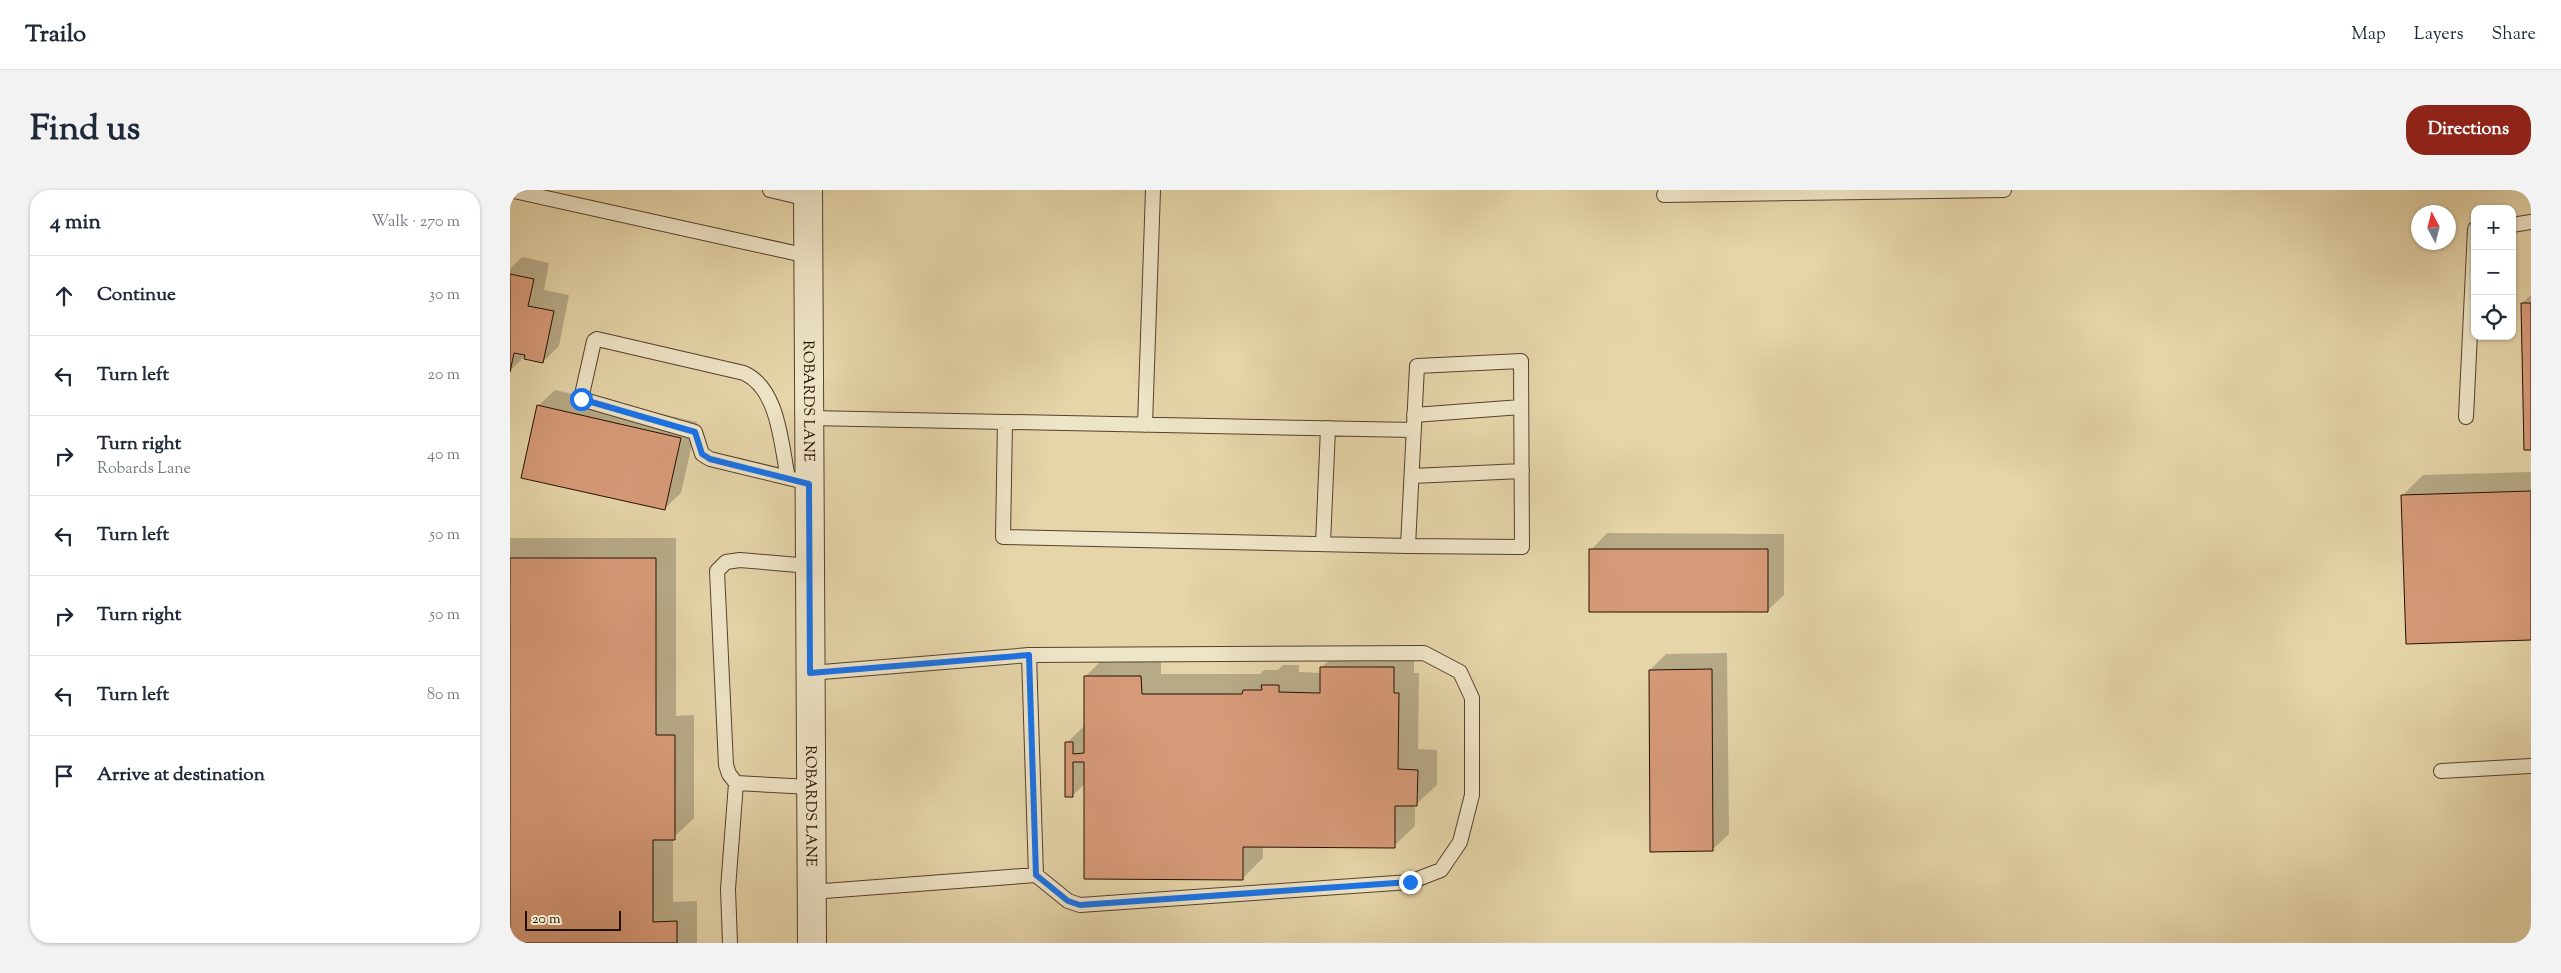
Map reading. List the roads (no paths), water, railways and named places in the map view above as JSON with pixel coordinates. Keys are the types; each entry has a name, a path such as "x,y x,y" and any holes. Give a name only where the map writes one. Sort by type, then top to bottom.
{"street":[{"name":"ROBARDS LANE","path":"808,195 809,418 799,481 810,566 812,943"}],"lane":[{"path":"510,190 808,256"},
{"path":"770,190 808,195"},
{"path":"1145,425 1153,190"},
{"path":"1664,195 2004,190"},
{"path":"2516,224 2531,222"},
{"path":"2466,417 2474,250"},
{"path":"595,340 744,373 753,377 762,388 774,411 799,481 705,457 702,454 695,432 581,399 595,340"},
{"path":"1005,422 1003,537 1408,546 1522,547 1521,361 1416,366 1408,546"},
{"path":"1414,415 1521,407"},
{"path":"809,418 1414,430"},
{"path":"1323,544 1328,428"},
{"path":"1412,476 1522,471"},
{"path":"730,943 728,889 736,783 729,774 726,765 717,571 726,562 740,560 810,566"},
{"path":"810,673 1029,655 1424,653 1460,672 1472,698 1472,795 1460,842 1441,870 1410,882 1080,905 1068,901 1036,875 812,892"},
{"path":"1029,655 1036,875"},
{"path":"2441,771 2531,766"},
{"path":"736,783 811,787"}]}
